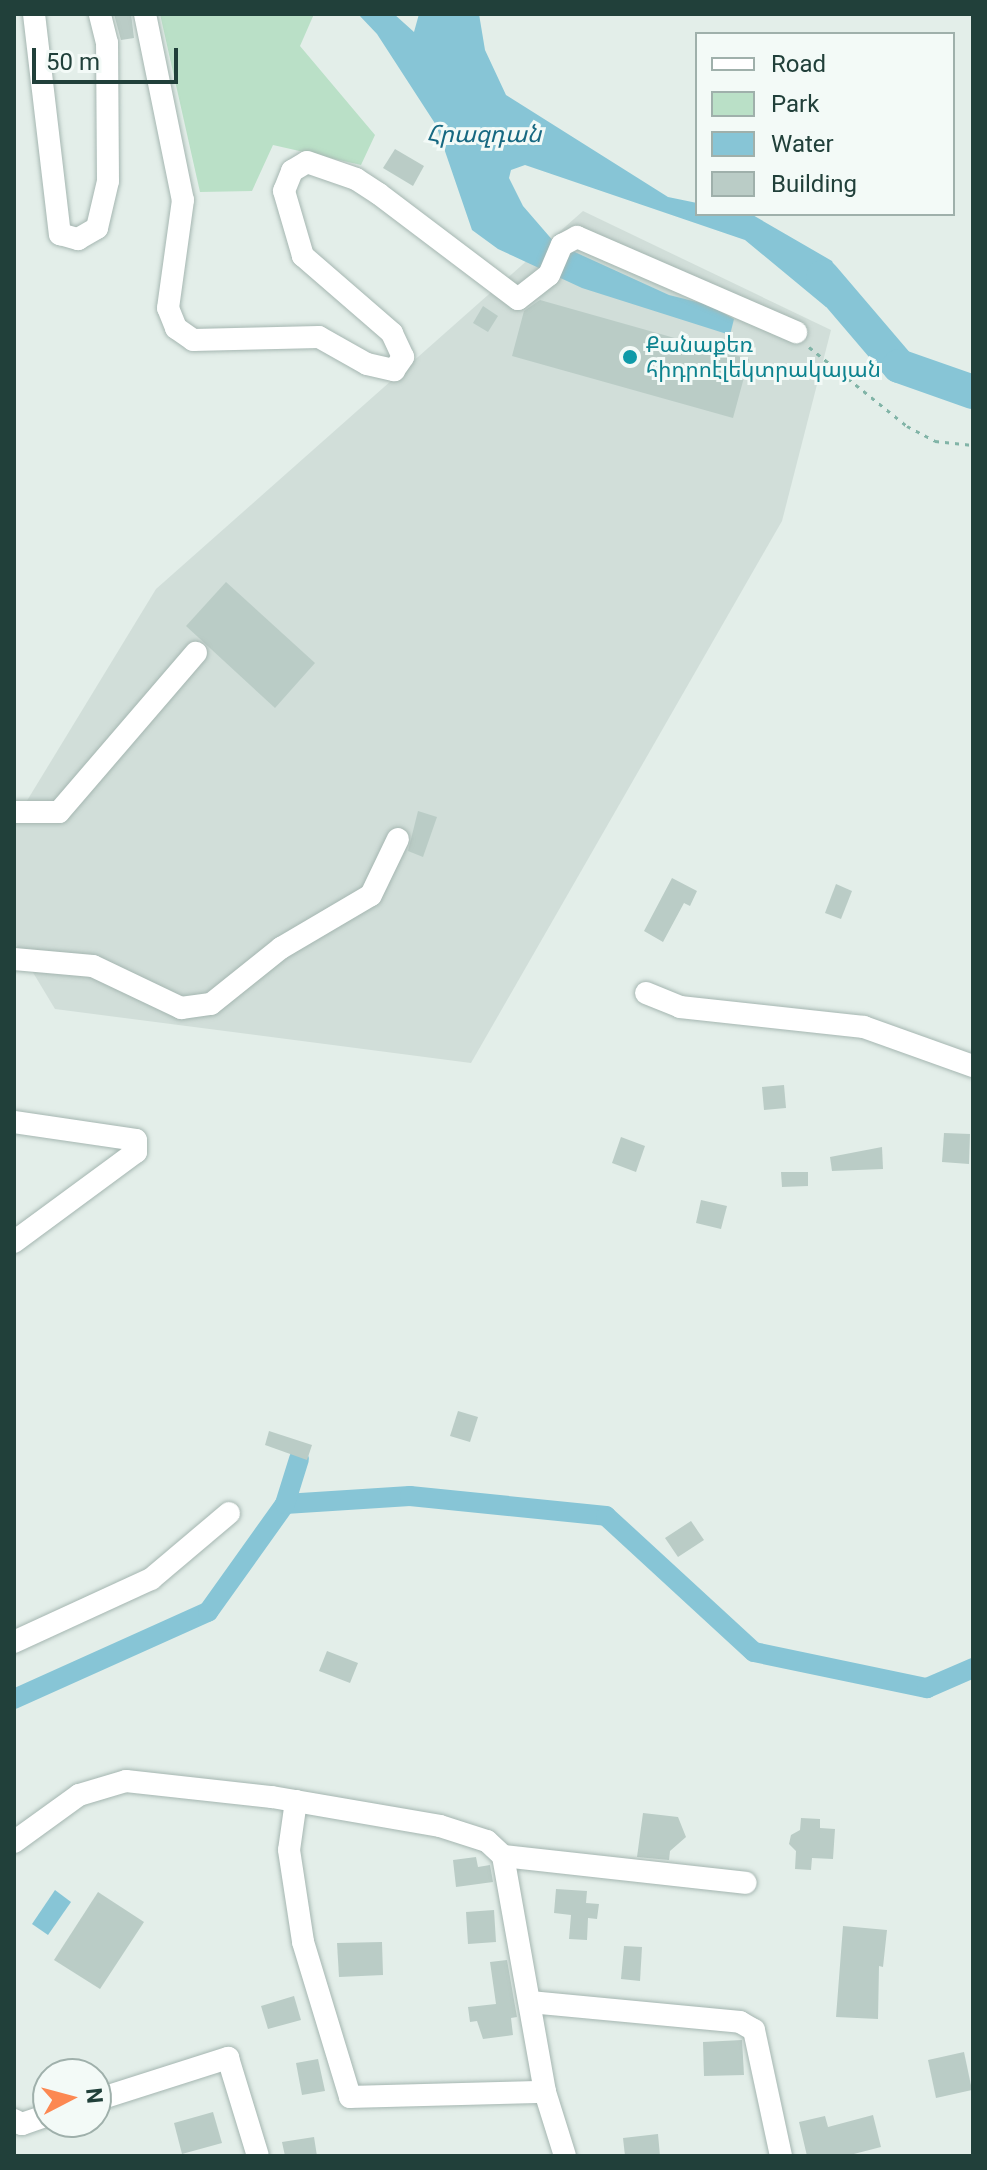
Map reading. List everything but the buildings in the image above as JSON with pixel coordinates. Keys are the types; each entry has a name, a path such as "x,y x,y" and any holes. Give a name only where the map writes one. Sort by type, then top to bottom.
{"street":[{"path":"34,14 60,234 78,239 97,228 108,181 107,43 100,14"},
{"path":"145,14 183,200 168,308 176,328 193,340 319,337 367,364 394,370 403,357 392,333 303,256 284,191 292,171 307,162 356,179 518,299 549,275 562,245 577,237 796,332"},
{"path":"14,812 59,812 196,653"},
{"path":"14,959 93,966 181,1008 211,1004 281,948 371,895 398,839"},
{"path":"646,993 680,1007 864,1027 973,1066"},
{"path":"14,1122 136,1140 136,1152 14,1242"},
{"path":"14,1642 151,1579 229,1513"},
{"path":"14,1842 79,1795 126,1781 296,1801 440,1826 487,1841 503,1856 545,2092 565,2156"},
{"path":"296,1801 289,1850 303,1942 350,2097 545,2092"},
{"path":"503,1856 746,1883"},
{"path":"530,2002 740,2022 754,2030 781,2156"},
{"path":"112,2095 228,2058 258,2156"}],"path":[{"path":"796,332 819,358 907,426 935,441 973,445"}],"shaded area":[{"path":"583,211 831,330 782,521 471,1063 55,1009 14,941 14,822 156,589"}],"green space":[{"path":"160,14 314,14 300,46 375,135 361,165 273,145 252,191 200,192"}],"water":[{"name":"Հրազդան","path":"358,14 394,14 414,32 419,14 479,14 485,50 506,95 668,197 695,203 695,216 754,216 832,261 855,313 826,307 745,240 525,165 511,170 509,178 523,206 555,243 669,295 709,305 734,319 730,335 582,288 498,249 472,230 436,125 377,34"},
{"path":"55,1890 71,1902 48,1935 32,1924"}],"waterway":[{"name":"Հրազդան","path":"823,277 899,366 973,392"},
{"path":"14,1699 208,1612 285,1504 299,1459"},
{"path":"285,1504 410,1496 606,1516 754,1652 927,1688 973,1668"}],"place":[{"name":"Քանաքեռ հիդրոէլեկտրակայան","path":"630,357"}]}
